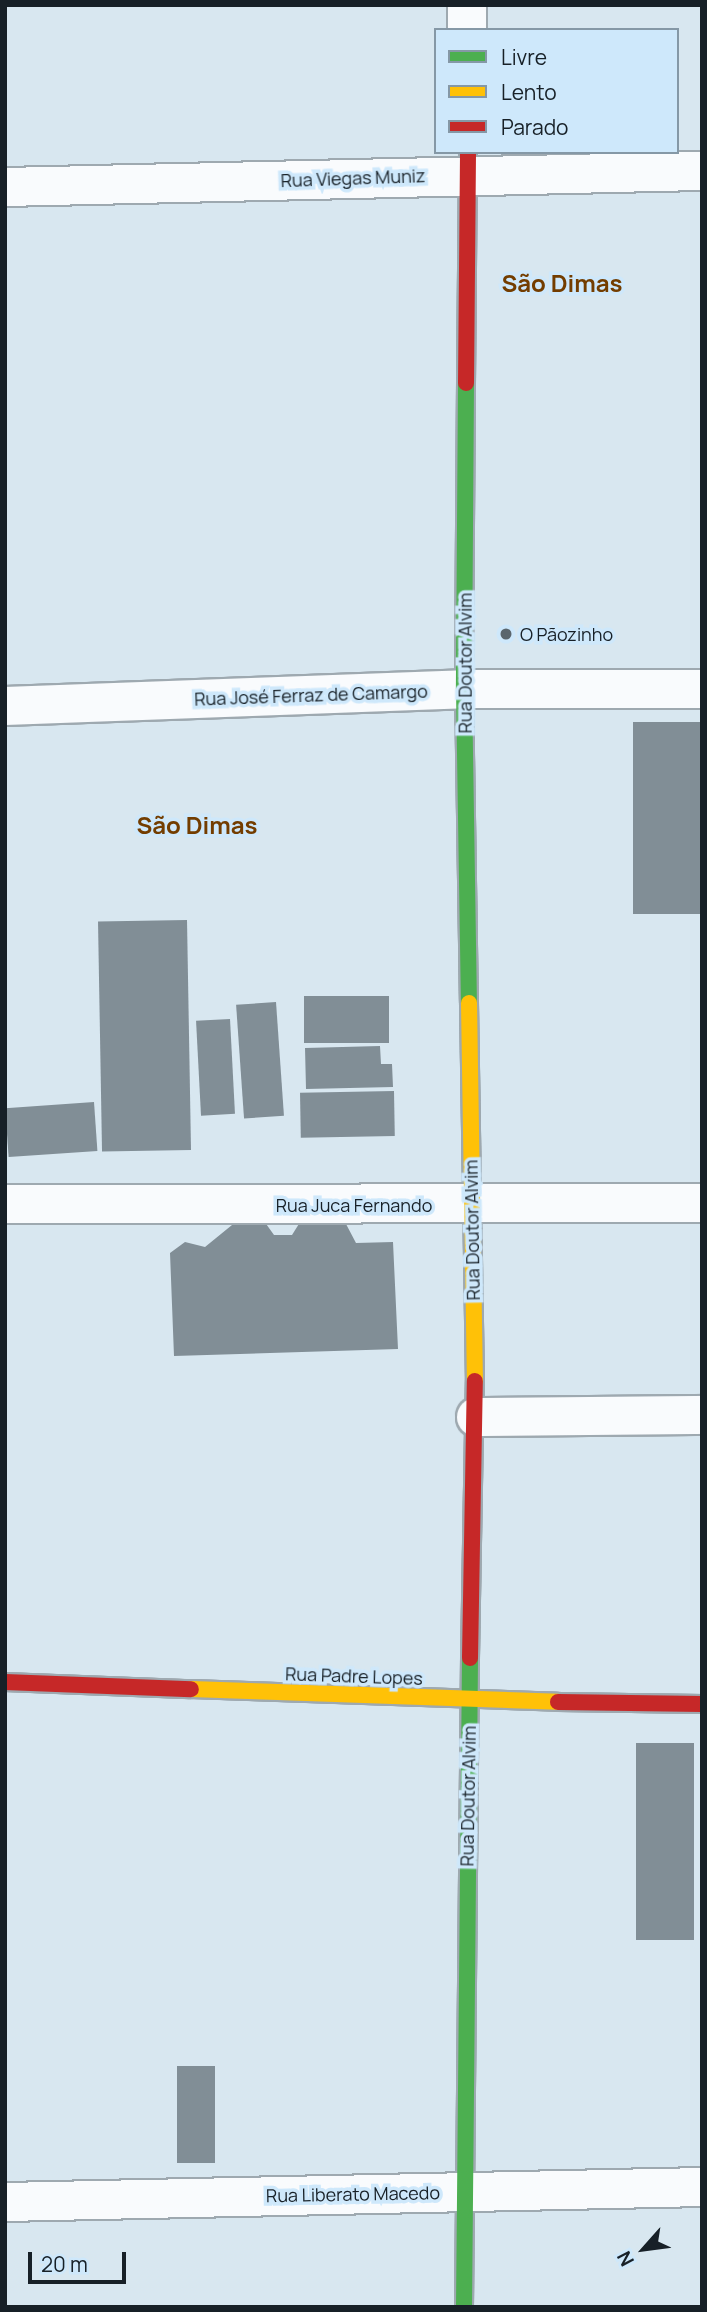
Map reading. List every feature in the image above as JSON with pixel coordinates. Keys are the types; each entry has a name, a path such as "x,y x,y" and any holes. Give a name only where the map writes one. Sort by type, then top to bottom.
{"street":[{"path":"467,5 467,28"},
{"name":"Rua Viegas Muniz","path":"5,187 468,163 702,171"},
{"name":"Rua Doutor Alvim","path":"464,2307 469,1700 477,1417 471,1205 464,690 468,163"},
{"name":"Rua José Ferraz de Camargo","path":"5,706 464,690 702,689"},
{"name":"Rua Juca Fernando","path":"5,1204 702,1203"},
{"path":"477,1417 702,1415"},
{"name":"Rua Padre Lopes","path":"5,1682 469,1700 702,1704"},
{"name":"Rua Liberato Macedo","path":"5,2202 702,2187"}],"building":[{"path":"633,722 702,722 702,914 633,914"},
{"path":"187,920 191,1150 102,1152 98,922"},
{"path":"304,996 389,996 389,1043 304,1043"},
{"path":"276,1002 284,1116 244,1119 236,1005"},
{"path":"230,1019 235,1114 201,1116 196,1021"},
{"path":"380,1046 381,1064 392,1064 393,1087 306,1089 305,1048"},
{"path":"394,1091 395,1136 301,1138 300,1093"},
{"path":"94,1102 97,1151 9,1157 5,1108"},
{"path":"302,1219 346,1224 356,1243 393,1242 398,1349 174,1356 170,1253 185,1242 205,1247 232,1225 264,1221 274,1235 292,1235"},
{"path":"636,1743 694,1743 694,1940 636,1940"},
{"path":"177,2066 215,2066 215,2163 177,2163"}],"traffic: fast":[{"path":"466,383 464,689 469,1003"},
{"path":"464,2307 470,1658"}],"traffic: slow":[{"path":"469,1003 475,1381"},
{"path":"191,1689 558,1702"}],"traffic: jam":[{"path":"466,383 468,154"},
{"path":"470,1658 475,1381"},
{"path":"5,1682 191,1689"},
{"path":"558,1702 702,1704"}],"place":[{"name":"O Pãozinho","path":"506,634"}],"district":[{"name":"São Dimas","path":"562,283"},
{"name":"São Dimas","path":"197,825"}]}
